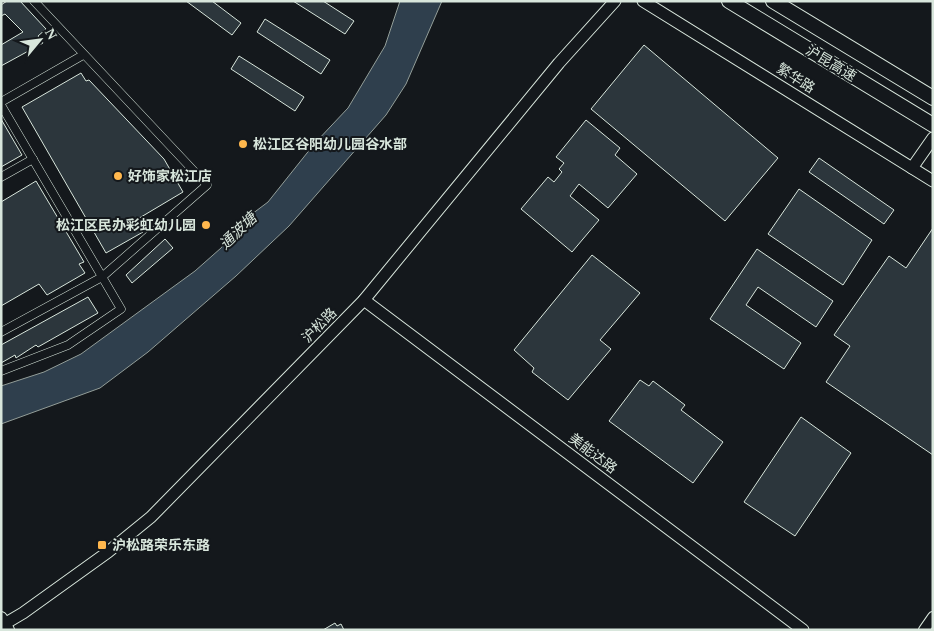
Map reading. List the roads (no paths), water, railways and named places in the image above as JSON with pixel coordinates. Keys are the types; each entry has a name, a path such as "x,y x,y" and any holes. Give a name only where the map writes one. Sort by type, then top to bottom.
{"highway":[{"name":"沪昆高速","path":"730,1 933,125"},
{"name":"沪昆高速","path":"773,1 933,98"}],"main road":[{"name":"沪松路","path":"4,624 23,613 108,552 151,517 364,300 553,70 615,1"},
{"name":"繁华路","path":"642,1 933,181"},
{"path":"912,168 933,138"},
{"name":"美能达路","path":"364,300 803,630"}],"street":[{"path":"1,332 102,277 207,185 34,1"},
{"path":"1,371 68,345 121,310 1,104 83,55"},
{"path":"1,177 33,159"},
{"path":"924,630 933,617"}],"water":[{"name":"通波塘","path":"400,1 442,1 406,84 386,115 289,226 236,276 148,352 100,388 1,424 1,386 44,372 81,354 195,271 221,248 248,217 268,202 315,143 348,108 385,46"}],"place":[{"name":"松江区谷阳幼儿园谷水部","path":"243,144"},
{"name":"好饰家松江店","path":"118,176"},
{"name":"松江区民办彩虹幼儿园","path":"206,225"},
{"name":"沪松路荣乐东路","path":"102,545"}]}
